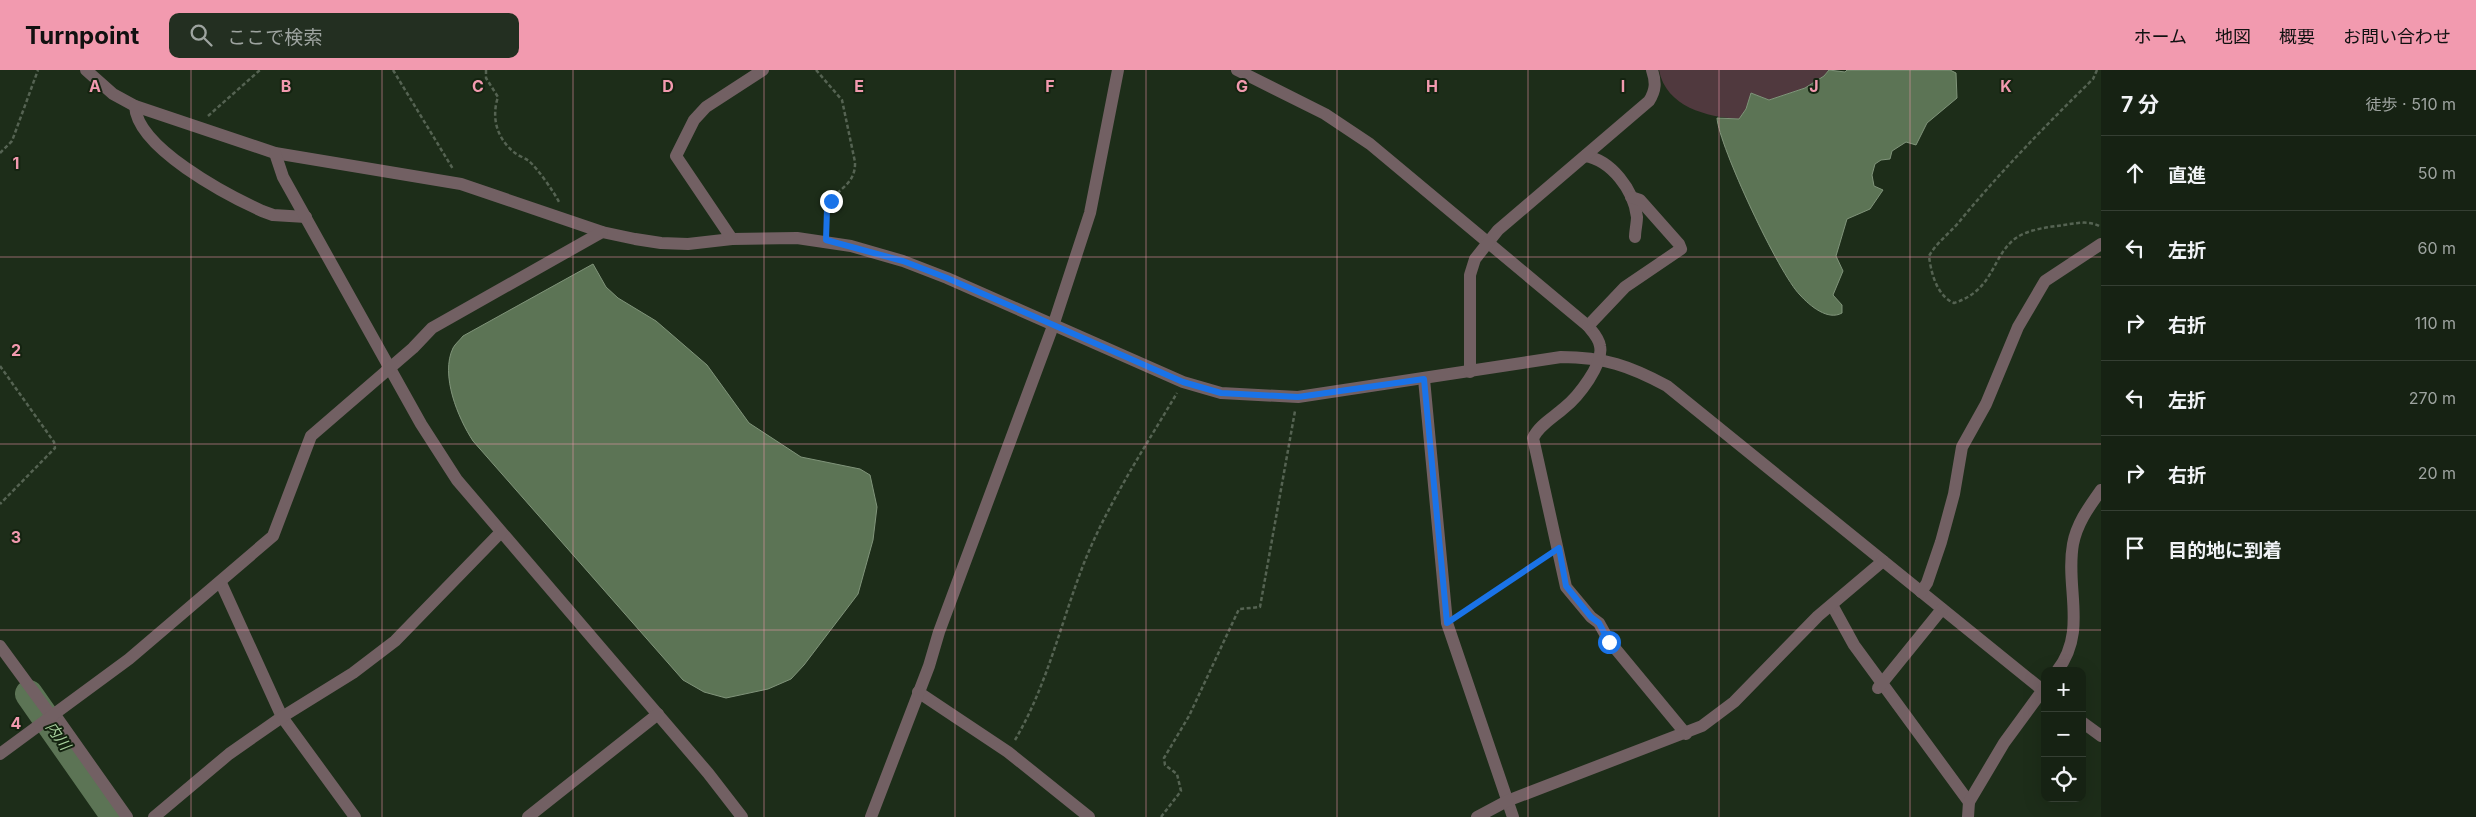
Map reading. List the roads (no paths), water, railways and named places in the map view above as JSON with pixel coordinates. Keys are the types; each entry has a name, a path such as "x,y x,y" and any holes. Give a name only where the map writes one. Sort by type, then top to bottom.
{"street":[{"path":"86,70 113,94 135,106 275,153 452,182 602,232 661,243 688,244 732,239 797,238 826,240 903,261 947,278 1183,382 1221,393 1298,397 1562,357 1598,358 1621,364 1667,386 2041,688"},
{"path":"732,239 676,156 694,120 706,107 763,70"},
{"path":"871,817 929,666 939,632 1053,326 1090,213 1118,70"},
{"path":"1237,70 1325,114 1370,144 1588,326 1600,346 1594,373 1566,406 1536,432 1533,438 1566,586 1591,617 1599,623 1609,642 1686,734"},
{"path":"1470,372 1470,276 1476,259 1498,230 1649,101 1655,92 1656,80 1652,70"},
{"path":"135,106 143,127 182,166 262,211 279,216 306,217"},
{"path":"275,153 284,177 306,217 439,454 457,480 658,714 742,817"},
{"path":"1585,156 1606,163 1627,189 1637,218 1635,237"},
{"path":"1588,326 1625,287 1681,249 1680,244 1640,200 1630,197"},
{"path":"0,754 129,660 273,536 311,436 443,320 602,232"},
{"path":"1921,592 1927,583 1942,542 1954,494 1962,447 1986,404 2018,327 2044,280 2101,244"},
{"path":"1424,379 1447,623 1513,817"},
{"path":"2060,667 2072,640 2075,613 2072,572 2074,544 2084,513 2101,490"},
{"path":"154,817 230,754 282,717 353,673 395,640 500,532"},
{"path":"1477,817 1507,801 1686,734 1720,714 1832,605 1883,561"},
{"path":"221,582 282,717 355,817"},
{"path":"1832,605 1880,686 1969,802"},
{"path":"1880,686 1942,609"},
{"path":"0,646 127,817"},
{"path":"918,692 1008,752 1089,817"},
{"path":"1968,817 1969,802 2004,743 2041,694"},
{"path":"528,817 658,714"},
{"path":"2086,725 2101,736"}],"waterway":[{"name":"内川","path":"29,694 115,817"}]}
